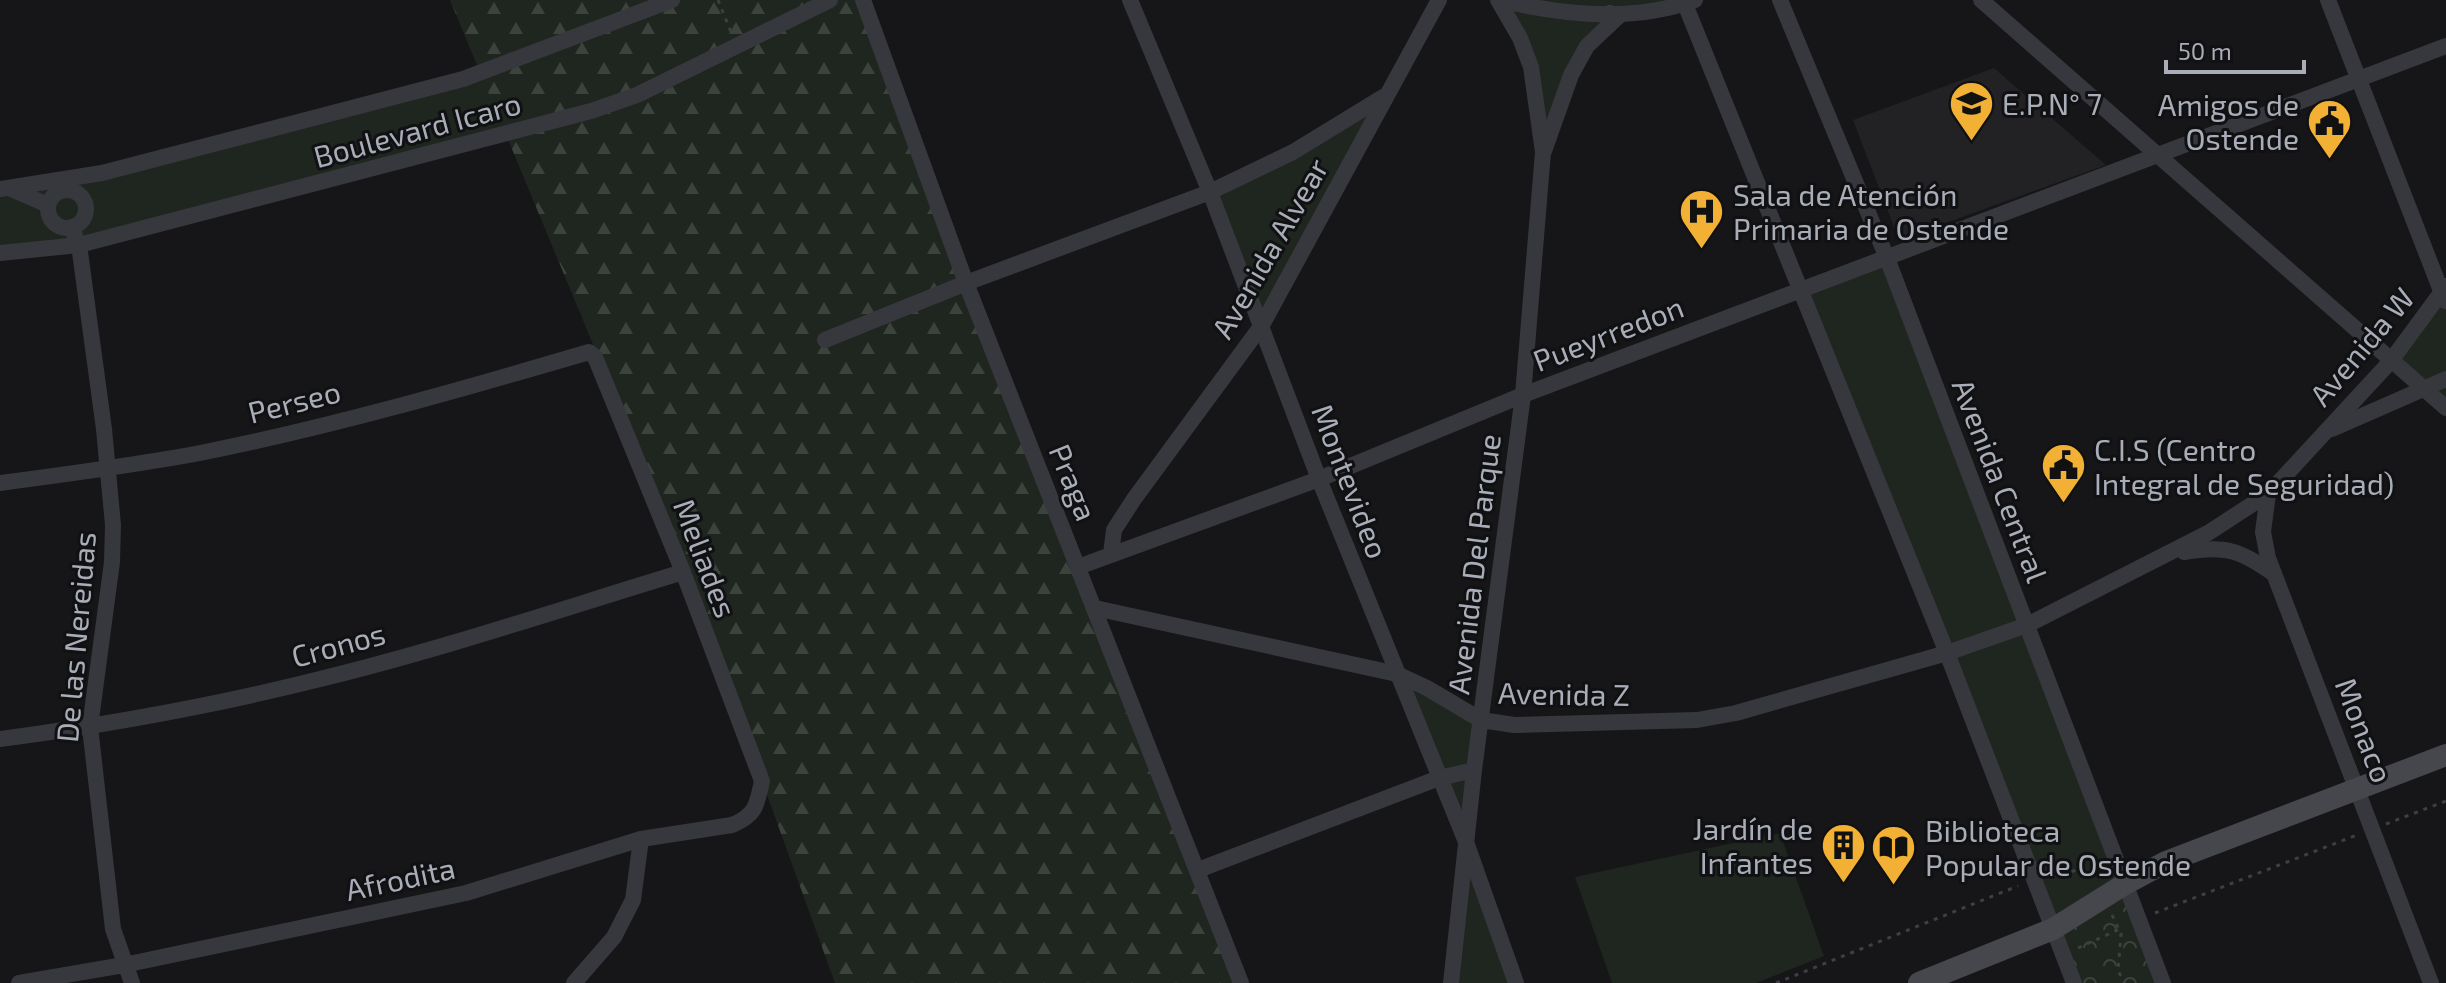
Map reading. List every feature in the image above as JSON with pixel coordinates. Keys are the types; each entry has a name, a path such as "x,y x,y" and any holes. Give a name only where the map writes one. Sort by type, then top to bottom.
{"main road":[{"path":"1919,983 2053,929 2166,862 2446,755"}],"street":[{"name":"Boulevard Icaro","path":"5,189 102,173 463,79 672,0"},
{"name":"Boulevard Icaro","path":"0,253 79,245 591,111 637,95 830,0"},
{"name":"Praga","path":"863,0 966,283 1241,983"},
{"name":"Montevideo","path":"1130,0 1210,192 1319,479 1466,842 1516,983"},
{"name":"Avenida Alvear","path":"1111,554 1114,530 1134,499 1262,325 1439,0"},
{"path":"1499,0 1579,14 1621,14 1690,2 2074,983"},
{"name":"Avenida Del Parque","path":"1451,983 1474,770 1523,395 1543,152 1531,67 1520,38 1499,0"},
{"name":"Avenida Central","path":"1780,0 1887,258 2163,983"},
{"path":"1981,0 2446,408"},
{"path":"2328,0 2445,294"},
{"name":"Avenida Del Parque","path":"1543,152 1571,75 1587,46 1621,14"},
{"name":"Pueyrredon","path":"1078,567 1319,479 1523,395 2446,46"},
{"path":"825,340 966,283 1210,192 1293,152 1387,95"},
{"path":"77,192 102,173"},
{"path":"5,189 48,205"},
{"path":"65,189 77,192 85,202 85,215 71,227 53,223 48,205 53,194 65,189"},
{"name":"De las Nereidas","path":"71,227 79,245 113,525 112,562 90,727 113,929 132,983"},
{"name":"Avenida W","path":"1947,653 2027,625 2208,533 2268,494 2390,362 2445,294"},
{"name":"Perseo","path":"0,483 205,452 297,431 589,352 595,357"},
{"name":"Meliades","path":"595,357 683,572 762,781"},
{"path":"2327,431 2446,379"},
{"name":"Monaco","path":"2268,494 2263,532 2274,574 2431,983"},
{"path":"2167,554 2202,548 2225,549 2248,555 2274,574"},
{"name":"Cronos","path":"0,739 90,727 316,680 683,572"},
{"name":"Avenida Z","path":"1095,608 1397,674 1481,720 1541,726 1697,720 1736,713 1947,653"},
{"path":"1198,870 1439,778 1474,770"},
{"name":"Afrodita","path":"19,983 124,965 466,893 641,839 732,825 746,819 757,806 762,781"},
{"path":"574,983 614,937 633,900 641,839"}],"path":[{"path":"718,0 737,46"},
{"path":"2063,955 2119,929 2446,801"},
{"path":"2112,914 2121,934 2118,971 2125,983"}],"shaded area":[{"name":"E.P.N° 7","path":"1994,68 2106,165 1899,240 1853,120"}],"green space":[{"path":"450,0 863,0 1241,983 835,983 762,781 595,349"},
{"path":"672,0 637,95 79,245 0,254 0,187 102,173 463,79"},
{"path":"1500,0 1621,14 1587,46 1543,152 1531,67"},
{"path":"1507,0 1682,0 1621,14"},
{"path":"1387,95 1262,325 1210,192"},
{"path":"1887,258 2125,884 2053,929 1801,291"},
{"path":"2442,293 2446,304 2446,408 2390,362"},
{"path":"1397,674 1481,720 1466,842"},
{"path":"1780,833 1824,956 1756,983 1612,983 1575,877"},
{"path":"1466,842 1516,983 1451,983"},
{"path":"2125,884 2163,983 2074,983 2053,929"}],"place":[{"name":"E.P.N° 7","path":"1971,142"},
{"name":"Amigos de Ostende","path":"2330,160"},
{"name":"Sala de Atención Primaria de Ostende","path":"1702,250"},
{"name":"C.I.S (Centro Integral de Seguridad)","path":"2063,505"},
{"name":"Jardín de Infantes","path":"1844,884"},
{"name":"Biblioteca Popular de Ostende","path":"1894,886"}]}
